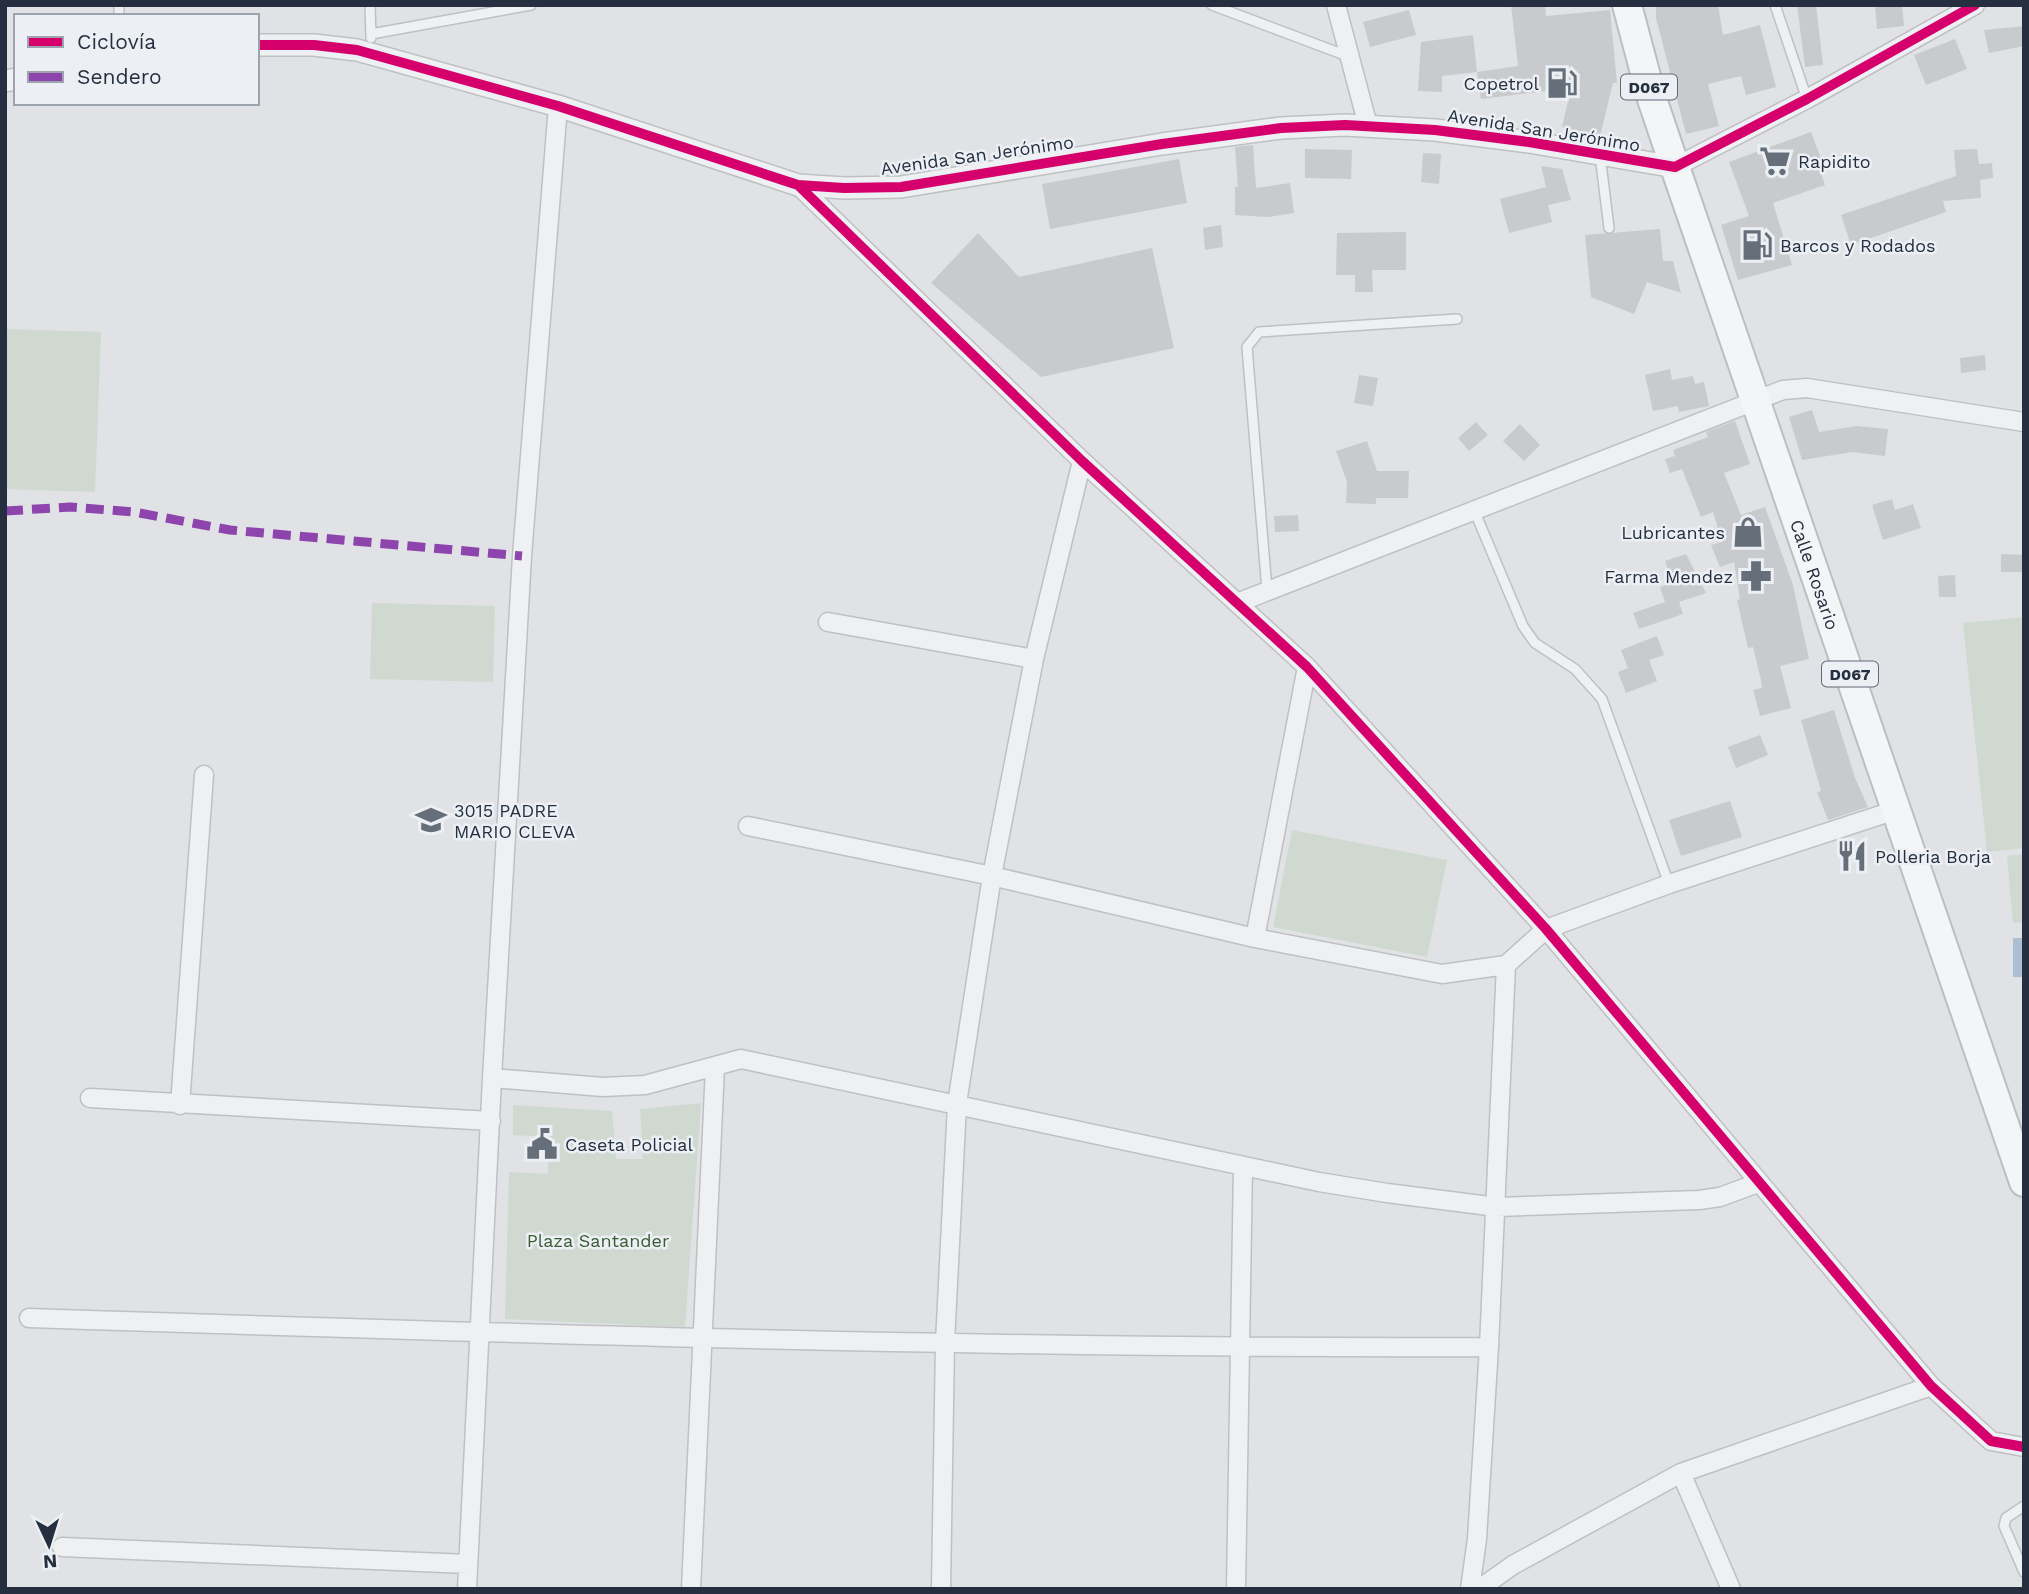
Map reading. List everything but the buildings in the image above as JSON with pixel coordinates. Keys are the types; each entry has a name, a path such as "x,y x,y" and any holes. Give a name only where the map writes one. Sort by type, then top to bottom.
{"main road":[{"name":"Calle Rosario","path":"1628,5 1652,99 2024,1182"}],"street":[{"path":"1336,5 1368,126"},
{"path":"1675,167 1807,99 1975,5"},
{"name":"Avenida San Jerónimo","path":"259,45 372,44 798,185 844,188 901,187 1162,144 1281,128 1368,126 1435,130 1516,140 1675,167"},
{"path":"467,1589 492,1077 522,556 558,106"},
{"path":"798,185 1082,461 1307,667 1546,929 1931,1386 1991,1441 2024,1447"},
{"path":"1237,603 1783,390 1807,388 2024,422"},
{"path":"941,1589 945,1343 957,1104 992,876 1034,659 1082,461"},
{"path":"828,622 1034,659"},
{"path":"1255,938 1307,667"},
{"path":"180,1105 204,775"},
{"path":"748,826 992,876 1255,938 1442,974 1506,965 1546,929 1670,884 1896,810"},
{"path":"1470,1589 1476,1547 1489,1347 1506,965"},
{"path":"492,1077 603,1087 645,1086 692,1075 741,1059 1319,1182 1497,1207 1699,1200 1720,1197 1758,1183"},
{"path":"691,1589 715,1067"},
{"path":"90,1098 491,1121"},
{"path":"1236,1589 1242,1166"},
{"path":"29,1318 703,1339 1240,1348 1489,1347"},
{"path":"1479,1589 1513,1565 1681,1473 1931,1386"},
{"path":"1681,1473 1731,1589"},
{"path":"62,1547 468,1564"},
{"path":"1476,1547 1496,1567 1513,1565"}],"lane":[{"path":"369,5 372,44 531,5"},
{"path":"1212,5 1350,57"},
{"path":"1775,5 1807,99"},
{"path":"1600,155 1609,229"},
{"path":"1267,590 1247,347 1252,338 1259,332 1457,319"},
{"path":"1474,510 1523,626 1535,643 1575,669 1602,699 1670,884"},
{"path":"2024,1506 2006,1518 2004,1526 2024,1572"}],"green space":[{"path":"5,329 101,332 95,492 5,489"},
{"path":"372,603 495,606 493,682 370,679"},
{"path":"2024,617 2024,848 1987,852 1963,623"},
{"path":"1292,830 1447,860 1427,957 1273,927"},
{"path":"2024,854 2024,922 2013,923 2007,856"},
{"name":"Plaza Santander","path":"701,1103 685,1327 505,1319 509,1172 548,1174 548,1137 513,1135 513,1105 612,1111 616,1159 643,1159 640,1109"}],"water":[{"path":"2013,938 2024,938 2024,977 2013,977"}],"marked path":[{"path":"5,511 70,507 134,512 230,530 522,556"}],"cycle path":[{"path":"259,45 314,45 357,50 558,106 798,185 844,188 901,187 1162,144 1281,128 1345,125 1435,130 1529,142 1675,167 1807,99 1975,5"},
{"path":"798,185 1082,461 1307,667 1546,929 1931,1386 1991,1441 2024,1447"}],"place":[{"name":"Copetrol","path":"1562,83"},
{"name":"Rapidito","path":"1775,161"},
{"name":"Barcos y Rodados","path":"1757,245"},
{"name":"Lubricantes","path":"1748,532"},
{"name":"Farma Mendez","path":"1756,576"},
{"name":"3015 PADRE MARIO CLEVA","path":"431,820"},
{"name":"Polleria Borja","path":"1852,856"},
{"name":"Caseta Policial","path":"542,1144"}]}
